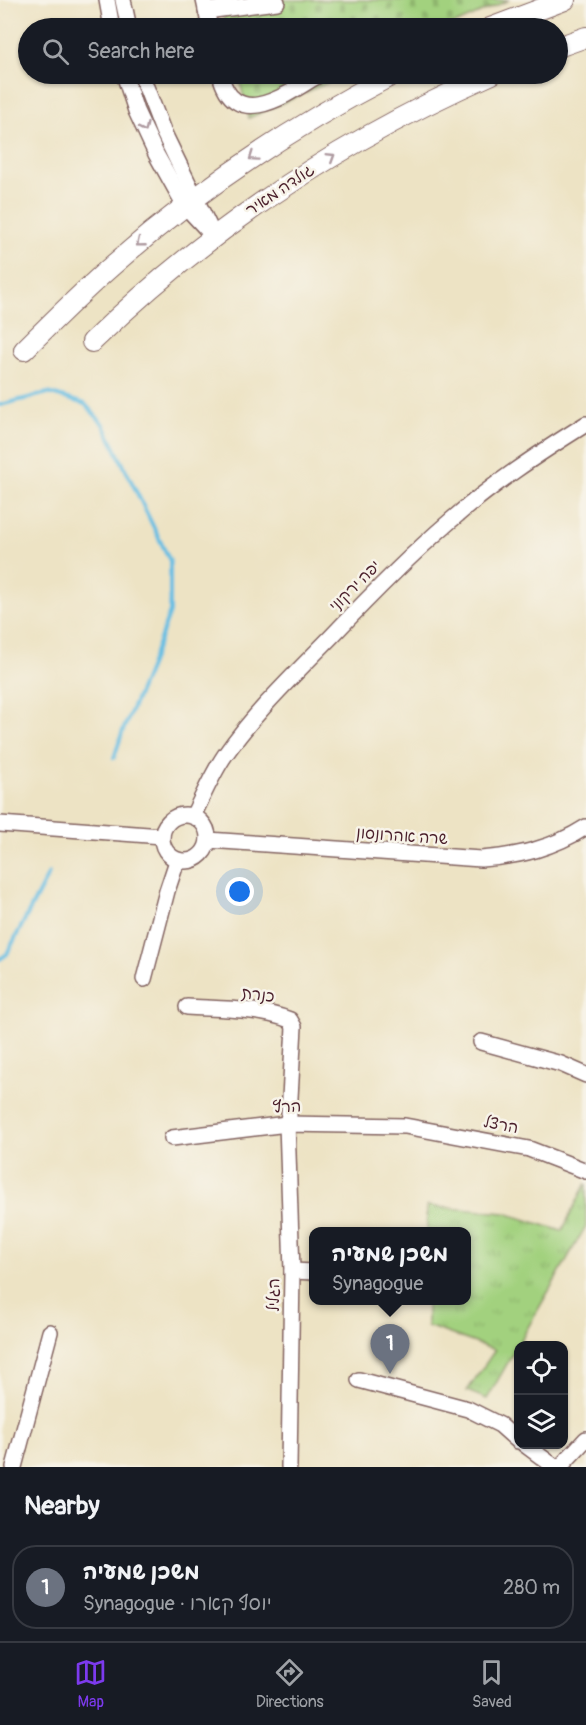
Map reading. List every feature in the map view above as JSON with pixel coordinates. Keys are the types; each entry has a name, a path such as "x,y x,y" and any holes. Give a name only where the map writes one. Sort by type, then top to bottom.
{"main road":[{"path":"517,18 565,0"},
{"path":"568,43 586,37"},
{"path":"24,350 114,264 191,202 261,152 323,113 376,84"},
{"name":"גולדה מאיר","path":"92,342 142,296 214,237 284,187 344,149 432,101 470,84"}],"street":[{"path":"107,0 110,18"},
{"path":"123,0 127,18"},
{"path":"205,6 277,2"},
{"path":"127,84 136,111 156,154 214,237"},
{"path":"145,84 191,202"},
{"path":"223,84 227,94 236,102 250,105 266,104 280,99 304,84"},
{"name":"יפה ירקוני","path":"193,816 223,757 243,731 267,702 384,582 450,520 486,491 586,424"},
{"path":"184,815 193,816 207,829 208,840 202,855 195,860 177,861 169,856 164,848 162,836 168,822 184,815"},
{"path":"0,824 162,836"},
{"name":"שרה אהרונסון","path":"208,840 481,859 515,856 539,850 569,838 586,827"},
{"path":"144,979 177,861"},
{"name":"כנרת","path":"188,1006 243,1011 290,1020 294,1028 289,1115 286,1124"},
{"path":"481,1042 561,1064 586,1075"},
{"name":"הרץ","path":"172,1138 286,1124 405,1126"},
{"name":"הגליל","path":"286,1124 292,1271 289,1467"},
{"name":"הרצל","path":"405,1126 529,1149 586,1171"},
{"path":"292,1271 309,1272"},
{"path":"14,1467 50,1332"},
{"path":"359,1380 468,1409 500,1425 514,1437"},
{"path":"560,1467 586,1439"},
{"path":"531,1449 555,1467"}],"green space":[{"path":"219,0 509,0 468,18 224,18"},
{"path":"240,84 325,84 249,118"},
{"path":"586,1183 586,1226 520,1341 514,1341 514,1352 487,1399 467,1391 495,1350 427,1326 427,1305 471,1305 471,1227 427,1227 427,1206 505,1213 562,1231"}],"waterway":[{"path":"0,405 48,393 85,404 104,425 170,561 170,612 114,758"},
{"path":"0,959 7,954 49,873"}],"place":[{"name":"משכן שמעיה","path":"390,1374"}]}
